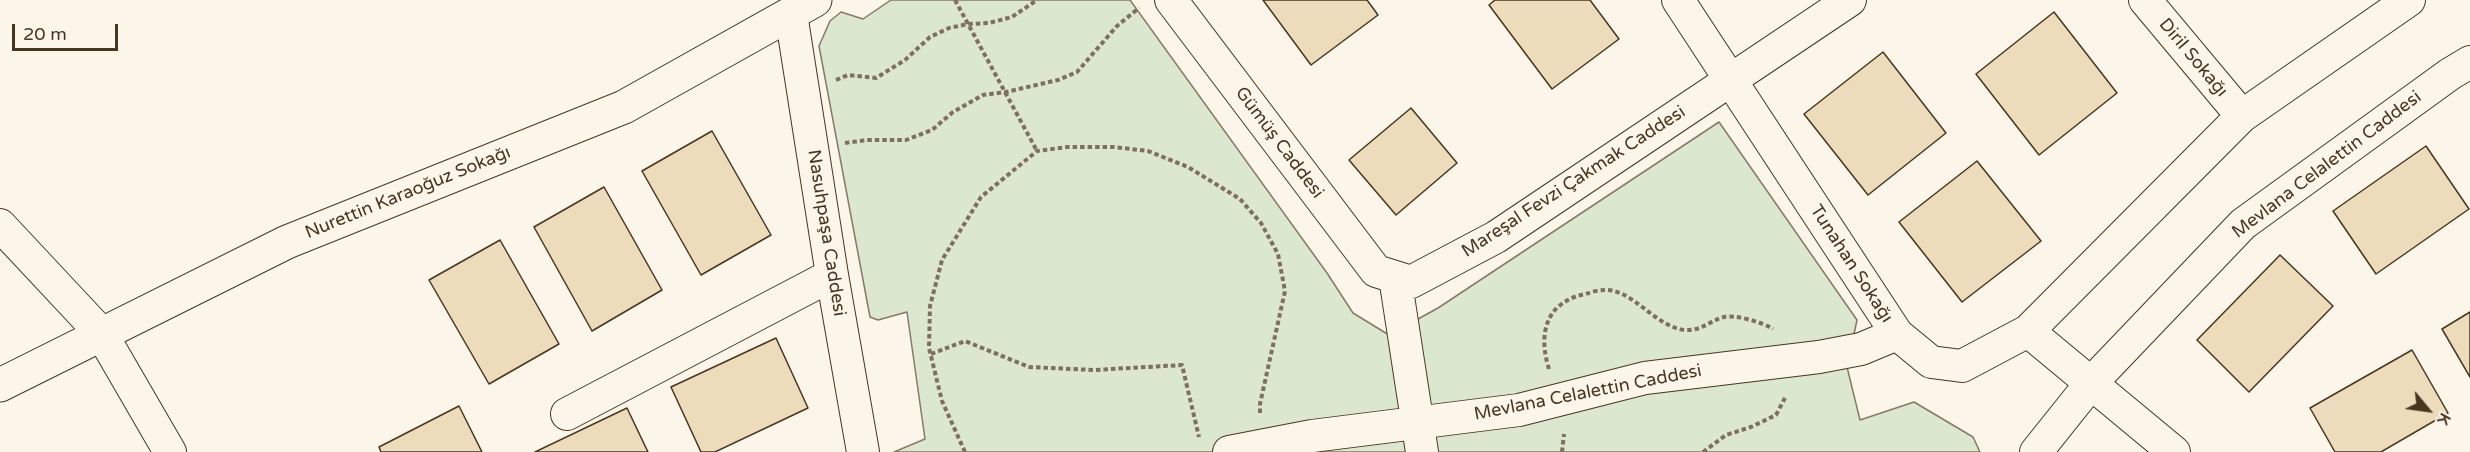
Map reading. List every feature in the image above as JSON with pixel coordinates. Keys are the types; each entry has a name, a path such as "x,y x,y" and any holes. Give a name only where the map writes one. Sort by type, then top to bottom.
{"street":[{"name":"Tunahan Sokağı","path":"1678,0 1897,334 1932,362 1962,366 2028,331 2241,116 2409,0"},
{"name":"Mareşal Fevzi Çakmak Caddesi","path":"1395,277 1411,282 1496,237 1850,0"},
{"name":"Diril Sokağı","path":"2145,0 2241,116"},
{"name":"Gümüş Caddesi","path":"1156,3 1376,271 1395,277"},
{"name":"Nasuhpaşa Caddesi","path":"803,7 804,96 858,449"},
{"name":"Nurettin Karaoğuz Sokağı","path":"0,385 286,242 624,107 803,7"},
{"name":"Mevlana Celalettin Caddesi","path":"2036,452 2092,382 2243,224 2450,74 2470,62"},
{"path":"0,225 101,333 170,452"},
{"path":"567,414 832,275"},
{"path":"1229,452 1312,436 1420,437 1395,277"},
{"path":"2028,331 2174,452"},
{"name":"Mevlana Celalettin Caddesi","path":"1420,437 1645,378 1840,353 1861,349 1897,334"}],"path":[{"path":"955,0 1037,151"},
{"path":"804,96 848,75 876,78 905,60 930,37 949,28 989,23 1012,17 1037,0"},
{"path":"813,153 833,145 867,140 906,140 932,129 953,112 983,95 1058,80 1077,72 1117,26 1156,3"},
{"path":"965,452 942,401 931,354 930,306 942,260 981,197 1037,151 1066,147 1114,147 1148,152 1188,167 1240,199 1261,223 1278,254 1285,291 1260,404 1263,446"},
{"path":"931,354 965,340 1029,367 1094,370 1182,365 1200,441"}],"green space":[{"path":"891,0 1130,0 1327,273 1353,313 1389,335 1438,308 1719,122 1857,320 1847,367 1860,420 1914,402 1973,437 1980,452 894,452 925,439 907,312 878,320 870,317 819,46 830,21 841,12 863,19"}],"building":[{"path":"1263,0 1367,0 1378,15 1311,65"},
{"path":"1495,0 1590,0 1619,39 1552,89 1489,5"},
{"path":"2054,12 2117,93 2039,155 1976,74"},
{"path":"1883,52 1946,133 1868,195 1804,114"},
{"path":"1411,108 1457,163 1396,215 1349,160"},
{"path":"712,131 771,235 701,275 642,171"},
{"path":"2426,146 2469,209 2376,274 2333,211"},
{"path":"1977,161 2041,241 1962,302 1899,222"},
{"path":"604,187 662,290 592,331 534,227"},
{"path":"500,240 559,344 489,384 429,280"},
{"path":"2280,255 2333,306 2249,392 2197,340"},
{"path":"2470,312 2470,377 2442,329"},
{"path":"776,338 808,408 715,452 701,452 671,387"},
{"path":"2412,350 2448,413 2381,452 2335,452 2310,408"},
{"path":"459,406 482,452 381,452 379,447"},
{"path":"627,408 648,452 535,452"}]}
